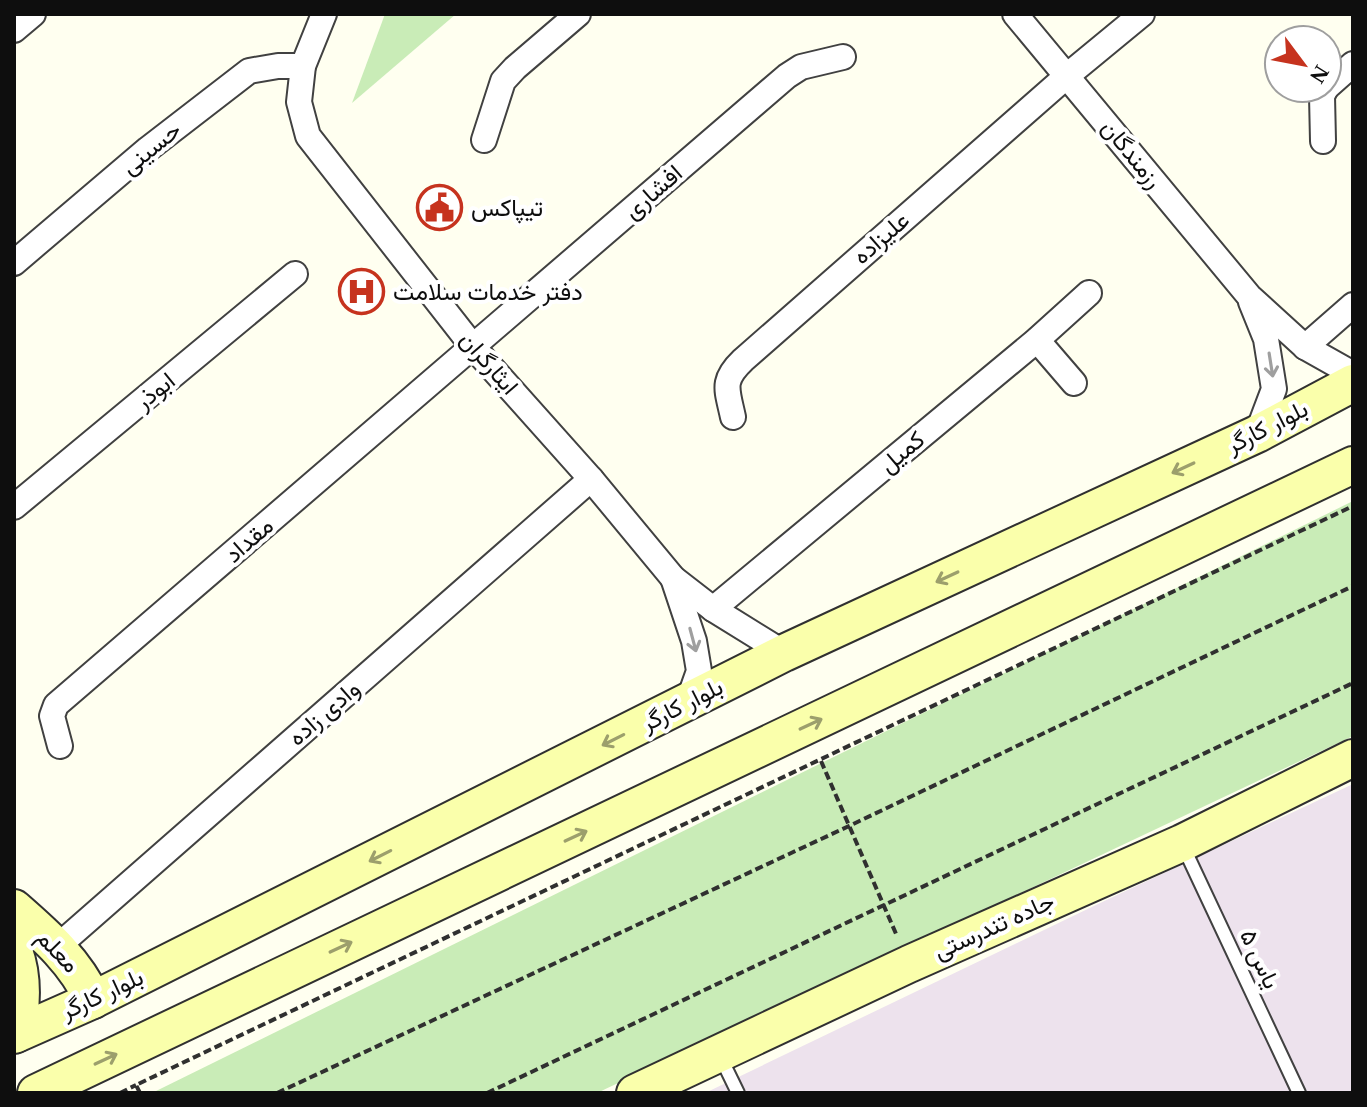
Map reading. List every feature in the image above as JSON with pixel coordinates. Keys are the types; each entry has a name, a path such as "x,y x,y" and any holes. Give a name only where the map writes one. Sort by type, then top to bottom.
{"main road":[{"name":"بلوار کارگر","path":"15,1034 93,1000 784,653 1257,434 1353,383"},
{"path":"36,1093 1353,465"},
{"name":"جاده تندرستی","path":"635,1093 909,964 1182,843 1353,758"},
{"name":"معلم","path":"14,908 81,974 93,1000"},
{"name":"معلم","path":"14,951 20,977 21,1012 15,1034"}],"street":[{"path":"14,30 33,14"},
{"name":"ایثارگران","path":"324,14 303,66 299,102 308,136 474,348 591,479 673,578 713,609 784,653"},
{"path":"484,140 503,81 578,14"},
{"name":"رزمندگان","path":"1015,14 1249,296 1305,347 1353,374"},
{"name":"علیزاده","path":"733,417 726,384 737,365 1142,14"},
{"name":"افشاری","path":"474,348 787,76 801,67 843,57"},
{"name":"حسینی","path":"14,263 148,149 249,71 303,66"},
{"path":"1322,104 1323,141"},
{"name":"ابوذر","path":"14,507 295,274"},
{"name":"کمیل","path":"713,609 1037,340 1089,293"},
{"name":"رزمندگان","path":"1249,296 1266,339 1274,389 1257,434"},
{"path":"1305,347 1353,305"},
{"path":"1037,340 1074,383"},
{"name":"مقداد","path":"60,746 52,716 56,705 474,348"},
{"name":"وادی زاده","path":"57,947 591,479"},
{"path":"673,578 694,641 699,671 688,702"}],"lane":[{"name":"یاس ۵","path":"1182,843 1299,1093"},
{"path":"719,1053 738,1093"}],"path":[{"path":"120,1093 1353,506"},
{"path":"277,1093 1353,586"},
{"path":"487,1093 1353,683"},
{"path":"805,726 909,964"},
{"path":"136,1085 140,1093"}],"shaded area":[{"path":"1353,784 1353,1093 705,1093 1098,904"}],"green space":[{"path":"385,14 456,14 352,103"},
{"path":"1353,501 1353,736 597,1093 152,1093"}],"place":[{"name":"تیپاکس","path":"440,208"},
{"name":"دفتر خدمات سلامت","path":"362,292"}]}
